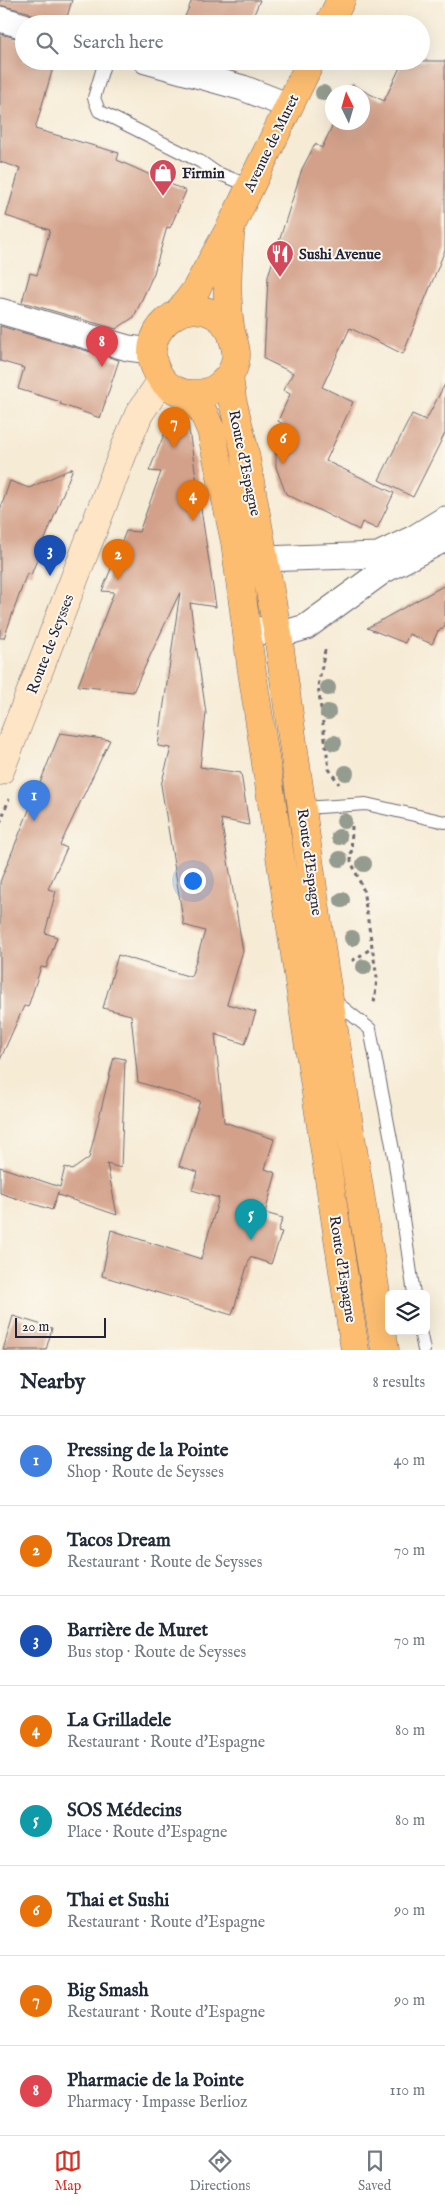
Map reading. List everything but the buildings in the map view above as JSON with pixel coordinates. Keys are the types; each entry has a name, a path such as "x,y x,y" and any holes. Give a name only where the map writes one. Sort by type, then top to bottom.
{"main road":[{"path":"334,15 341,0"},
{"name":"Avenue de Muret","path":"179,312 195,291 231,226 307,70"},
{"name":"Avenue de Muret","path":"231,226 228,301 231,332"},
{"path":"194,310 208,312 222,320 231,332 236,359 229,376 218,387 204,393 189,394 174,389 162,380 156,371 151,351 154,339 159,327 168,318 179,312 194,310"},
{"name":"Route d'Espagne","path":"229,376 278,634 329,996 385,1337"},
{"name":"Route de Seysses","path":"0,771 6,739 128,440 139,414 162,380"},
{"name":"Route d'Espagne","path":"189,394 203,412 211,430 235,542 245,626 355,1350"}],"street":[{"path":"0,18 15,23"},
{"path":"178,70 242,88 289,106"},
{"path":"0,311 128,348 151,351"},
{"path":"238,574 263,558 378,555 414,538 445,519"},
{"path":"245,626 278,634 306,627 384,571 445,539"}],"lane":[{"path":"102,70 94,98 98,111 201,162 214,172 250,186"},
{"path":"302,808 366,804 445,822"},
{"path":"329,996 370,1029 393,1150 413,1290"},
{"path":"421,1335 424,1350"}],"path":[{"path":"326,647 318,686 329,769 352,805 352,861 363,889 377,978 370,1029"},
{"path":"345,965 372,948"}],"place":[{"name":"Firmin","path":"163,197"},
{"name":"Sushi Avenue","path":"280,278"},
{"name":"Pharmacie de la Pointe","path":"102,367"},
{"name":"Big Smash","path":"174,448"},
{"name":"Thai et Sushi","path":"283,464"},
{"name":"La Grilladele","path":"193,521"},
{"name":"Barrière de Muret","path":"50,576"},
{"name":"Tacos Dream","path":"118,580"},
{"name":"Pressing de la Pointe","path":"34,821"},
{"name":"SOS Médecins","path":"251,1240"}]}
